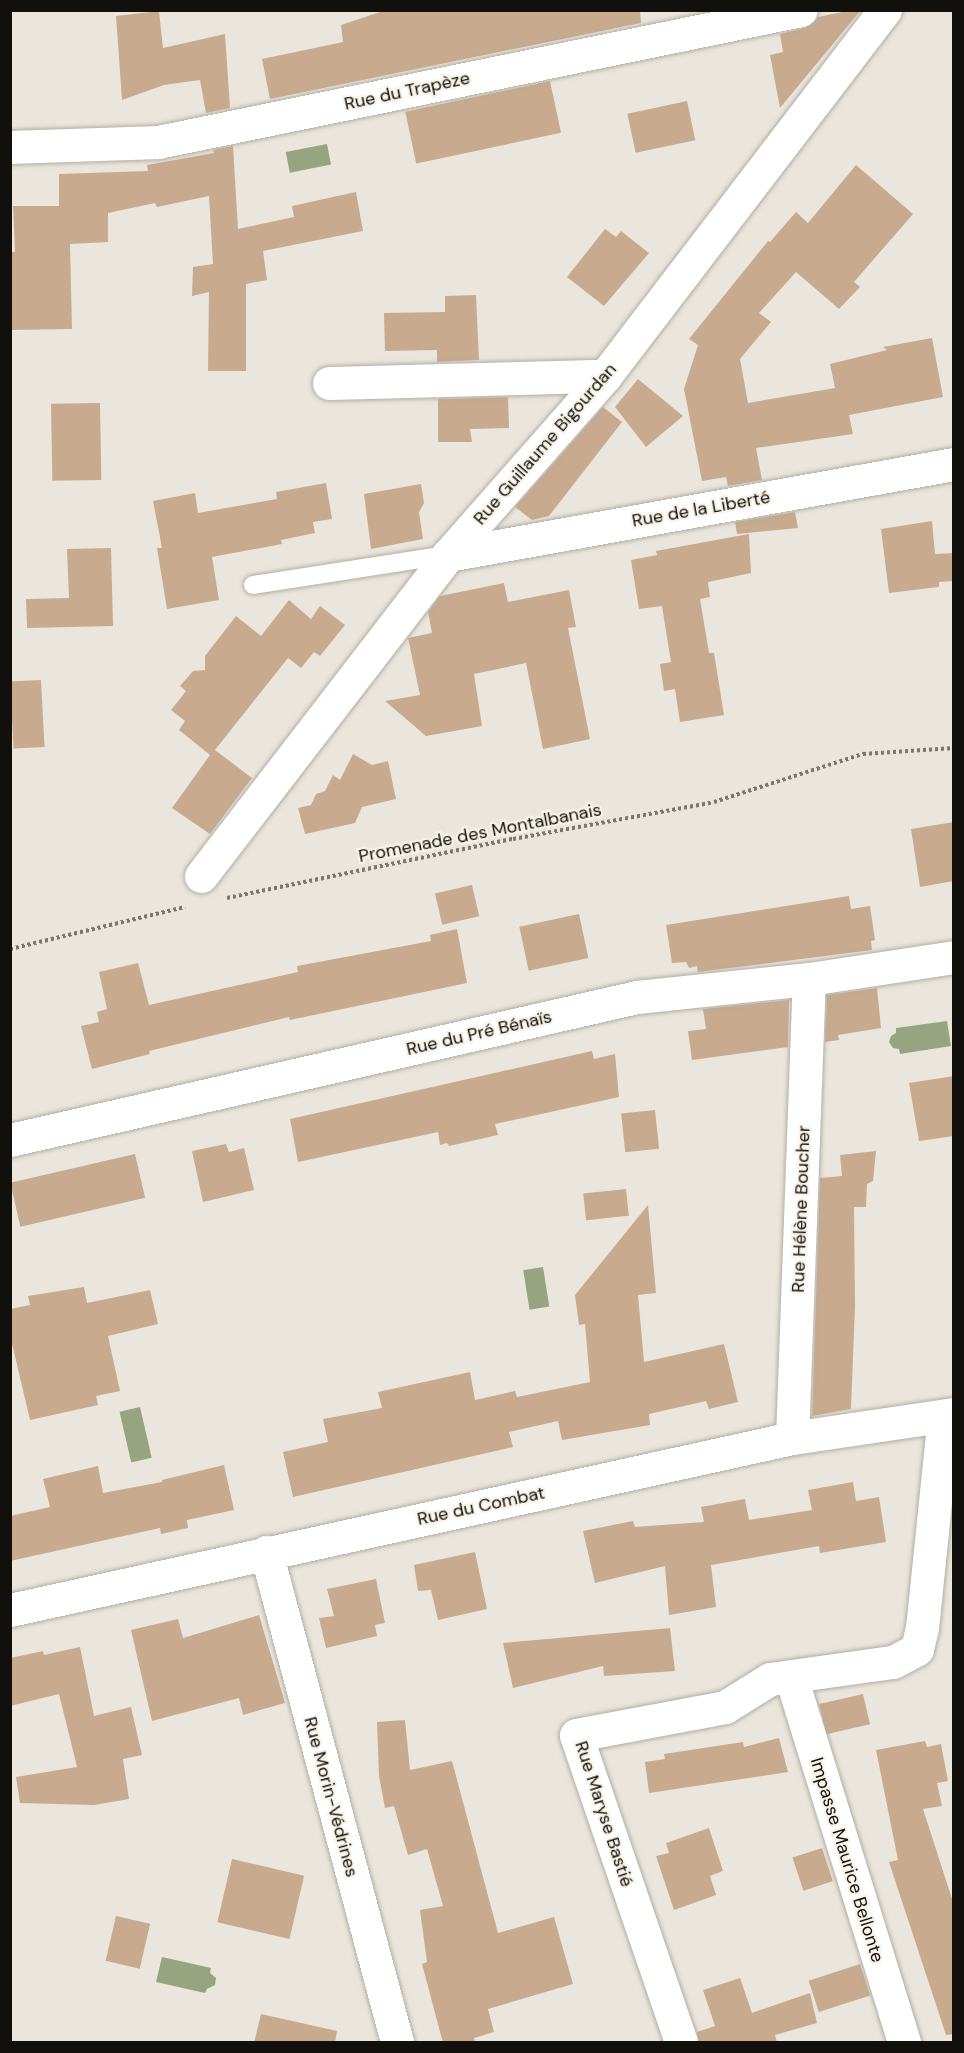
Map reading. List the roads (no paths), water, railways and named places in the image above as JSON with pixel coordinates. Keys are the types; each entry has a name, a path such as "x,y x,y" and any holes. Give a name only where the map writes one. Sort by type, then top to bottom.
{"street":[{"name":"Rue du Trapèze","path":"10,147 158,142 801,10"},
{"name":"Rue Guillaume Bigourdan","path":"203,894 448,555 605,376 885,10"},
{"path":"329,383 605,376"},
{"name":"Rue de la Liberté","path":"448,555 954,464"},
{"name":"Rue du Pré Bénaïs","path":"10,1140 637,997 809,979 954,957"},
{"name":"Rue Hélène Boucher","path":"792,1438 809,979"},
{"name":"Rue du Combat","path":"10,1610 792,1438 949,1415"},
{"name":"Rue Maryse Bastié","path":"681,2043 576,1735 725,1707 770,1679 893,1662 917,1649 922,1628 949,1415"},
{"name":"Rue Morin-Védrines","path":"266,1552 397,2043"},
{"name":"Impasse Maurice Bellonte","path":"790,1677 904,2043"}],"lane":[{"path":"253,585 448,555"}]}
